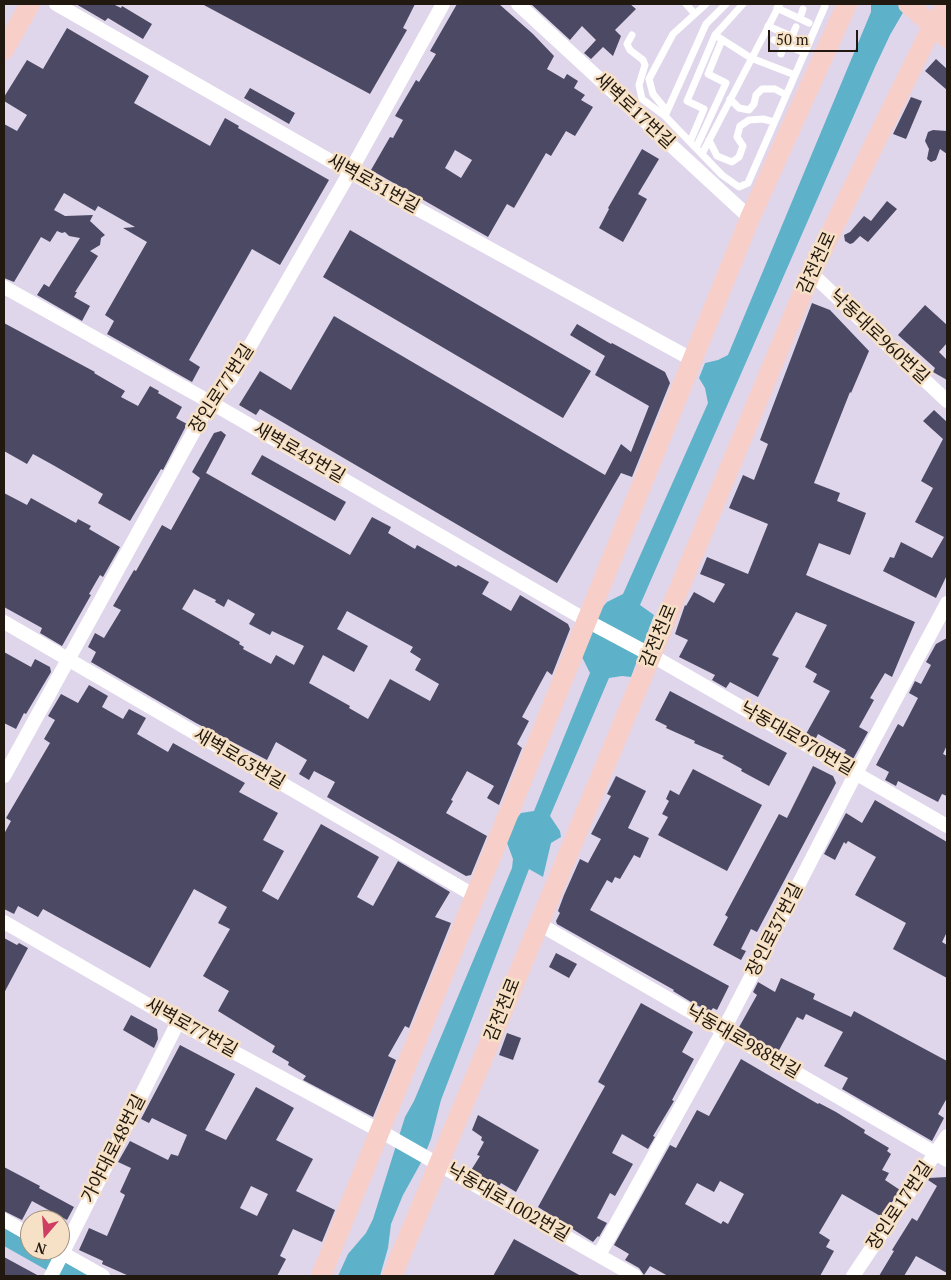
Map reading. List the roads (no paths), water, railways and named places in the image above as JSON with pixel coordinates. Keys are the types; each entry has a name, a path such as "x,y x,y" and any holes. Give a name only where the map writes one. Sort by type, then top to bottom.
{"street":[{"path":"4,50 30,4"},
{"name":"새벽로31번길","path":"56,4 350,172 693,360"},
{"name":"장인로77번길","path":"4,776 210,402 231,379 350,172 443,4"},
{"name":"새벽로17번길","path":"518,4 750,218"},
{"path":"321,1276 384,1133 475,896 589,621 750,218 847,4"},
{"path":"908,4 934,27"},
{"name":"감전천로","path":"392,1276 437,1163 539,924 649,654 811,273 934,27 947,6"},
{"name":"낙동대로960번길","path":"811,273 947,401"},
{"name":"새벽로45번길","path":"4,287 210,402 649,654"},
{"name":"장인로37번길","path":"599,1255 723,1031 856,773 947,603"},
{"name":"새벽로63번길","path":"4,622 475,896"},
{"name":"낙동대로970번길","path":"649,654 947,826"},
{"name":"새벽로77번길","path":"4,922 178,1022 384,1133"},
{"name":"낙동대로988번길","path":"539,924 941,1157"},
{"name":"가야대로48번길","path":"70,1233 178,1022"},
{"name":"낙동대로1002번길","path":"384,1133 635,1276"},
{"name":"장인로17번길","path":"853,1276 941,1157 947,1136"},
{"path":"4,1220 20,1229"},
{"path":"70,1258 103,1276"},
{"name":"가야대로48번길","path":"51,1276 57,1260"}],"lane":[{"path":"686,4 695,14"},
{"path":"706,4 674,34 649,79 653,94 690,142 722,175 739,187 748,183 825,6 824,4"},
{"path":"666,113 706,24 726,4"},
{"path":"690,142 704,109 687,101 716,34 743,4"},
{"path":"702,154 779,6 809,23"},
{"path":"800,18 803,9"},
{"path":"768,26 800,40"},
{"path":"792,36 796,27"},
{"path":"716,34 722,40 751,58 795,75"},
{"path":"632,35 628,44 630,50 643,60 645,65 639,85 642,99 666,113"},
{"path":"696,148 726,83 708,74 722,40"},
{"path":"774,40 805,53"},
{"path":"781,54 784,44"},
{"path":"730,100 739,108 750,110 756,95 762,89 775,89 786,95"},
{"path":"709,140 718,156 732,162 740,157 743,146 737,137 740,126 749,120 763,119 774,122"}],"water":[{"path":"871,4 908,4 890,35 875,67 640,605 654,615 631,677 609,678 550,816 560,831 561,837 551,843 543,877 529,869 441,1100 431,1139 391,1224 388,1248 380,1276 338,1276 348,1254 366,1233 373,1219 405,1117 414,1101 512,868 513,859 506,840 507,831 521,813 534,811 590,673 580,653 600,610 607,602 623,594 708,403 705,388 699,378 705,363 728,355 871,12"},
{"path":"4,1226 20,1235 20,1255 4,1246"},
{"path":"29,1260 65,1260 93,1276 57,1276"}]}
